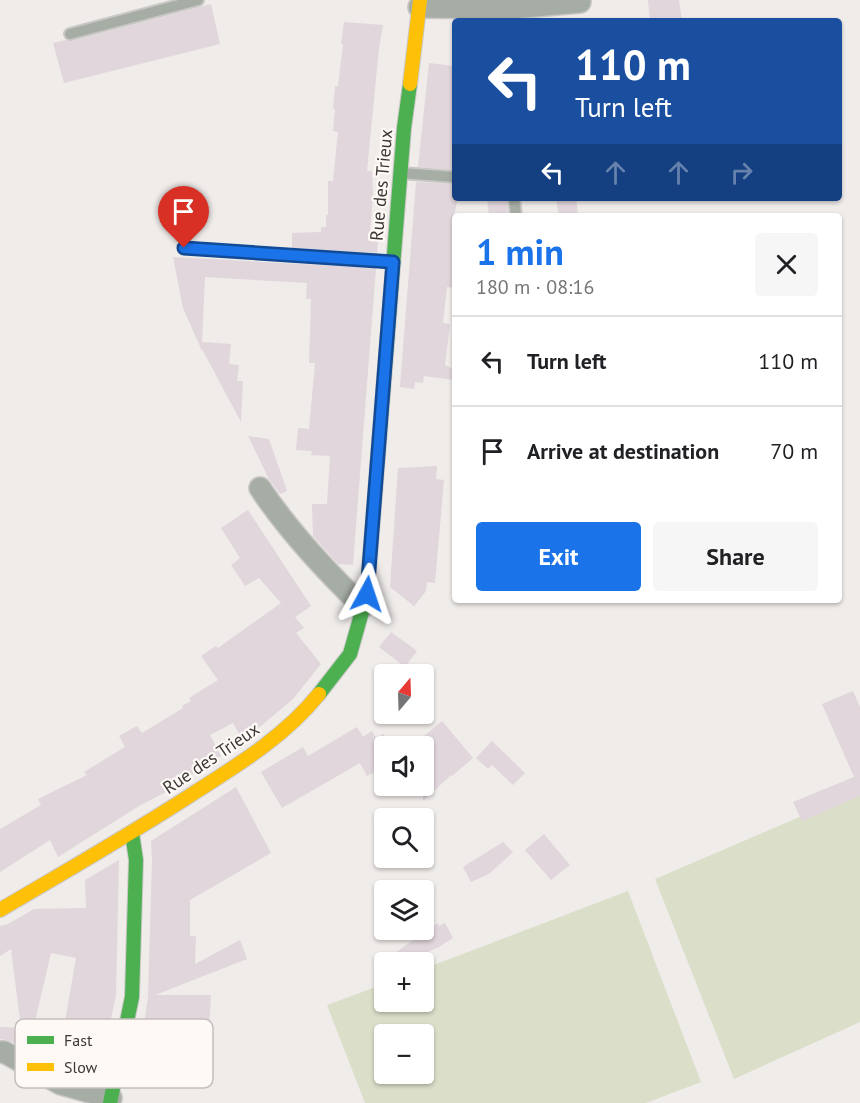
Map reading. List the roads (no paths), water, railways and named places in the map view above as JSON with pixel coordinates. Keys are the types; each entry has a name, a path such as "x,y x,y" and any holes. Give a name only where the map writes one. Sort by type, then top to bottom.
{"street":[{"path":"419,4 512,8 580,2"},
{"name":"Rue des Trieux","path":"0,910 132,833 254,754 305,711 350,654 367,594 400,172 419,4"},
{"path":"260,488 271,505 332,577 363,607"},
{"path":"128,1019 132,997 136,860 132,833"},
{"path":"0,1052 15,1058"},
{"path":"74,1088 111,1100"}],"lane":[{"path":"70,34 198,0"},
{"path":"400,172 452,177"},
{"path":"184,248 393,262"}]}
